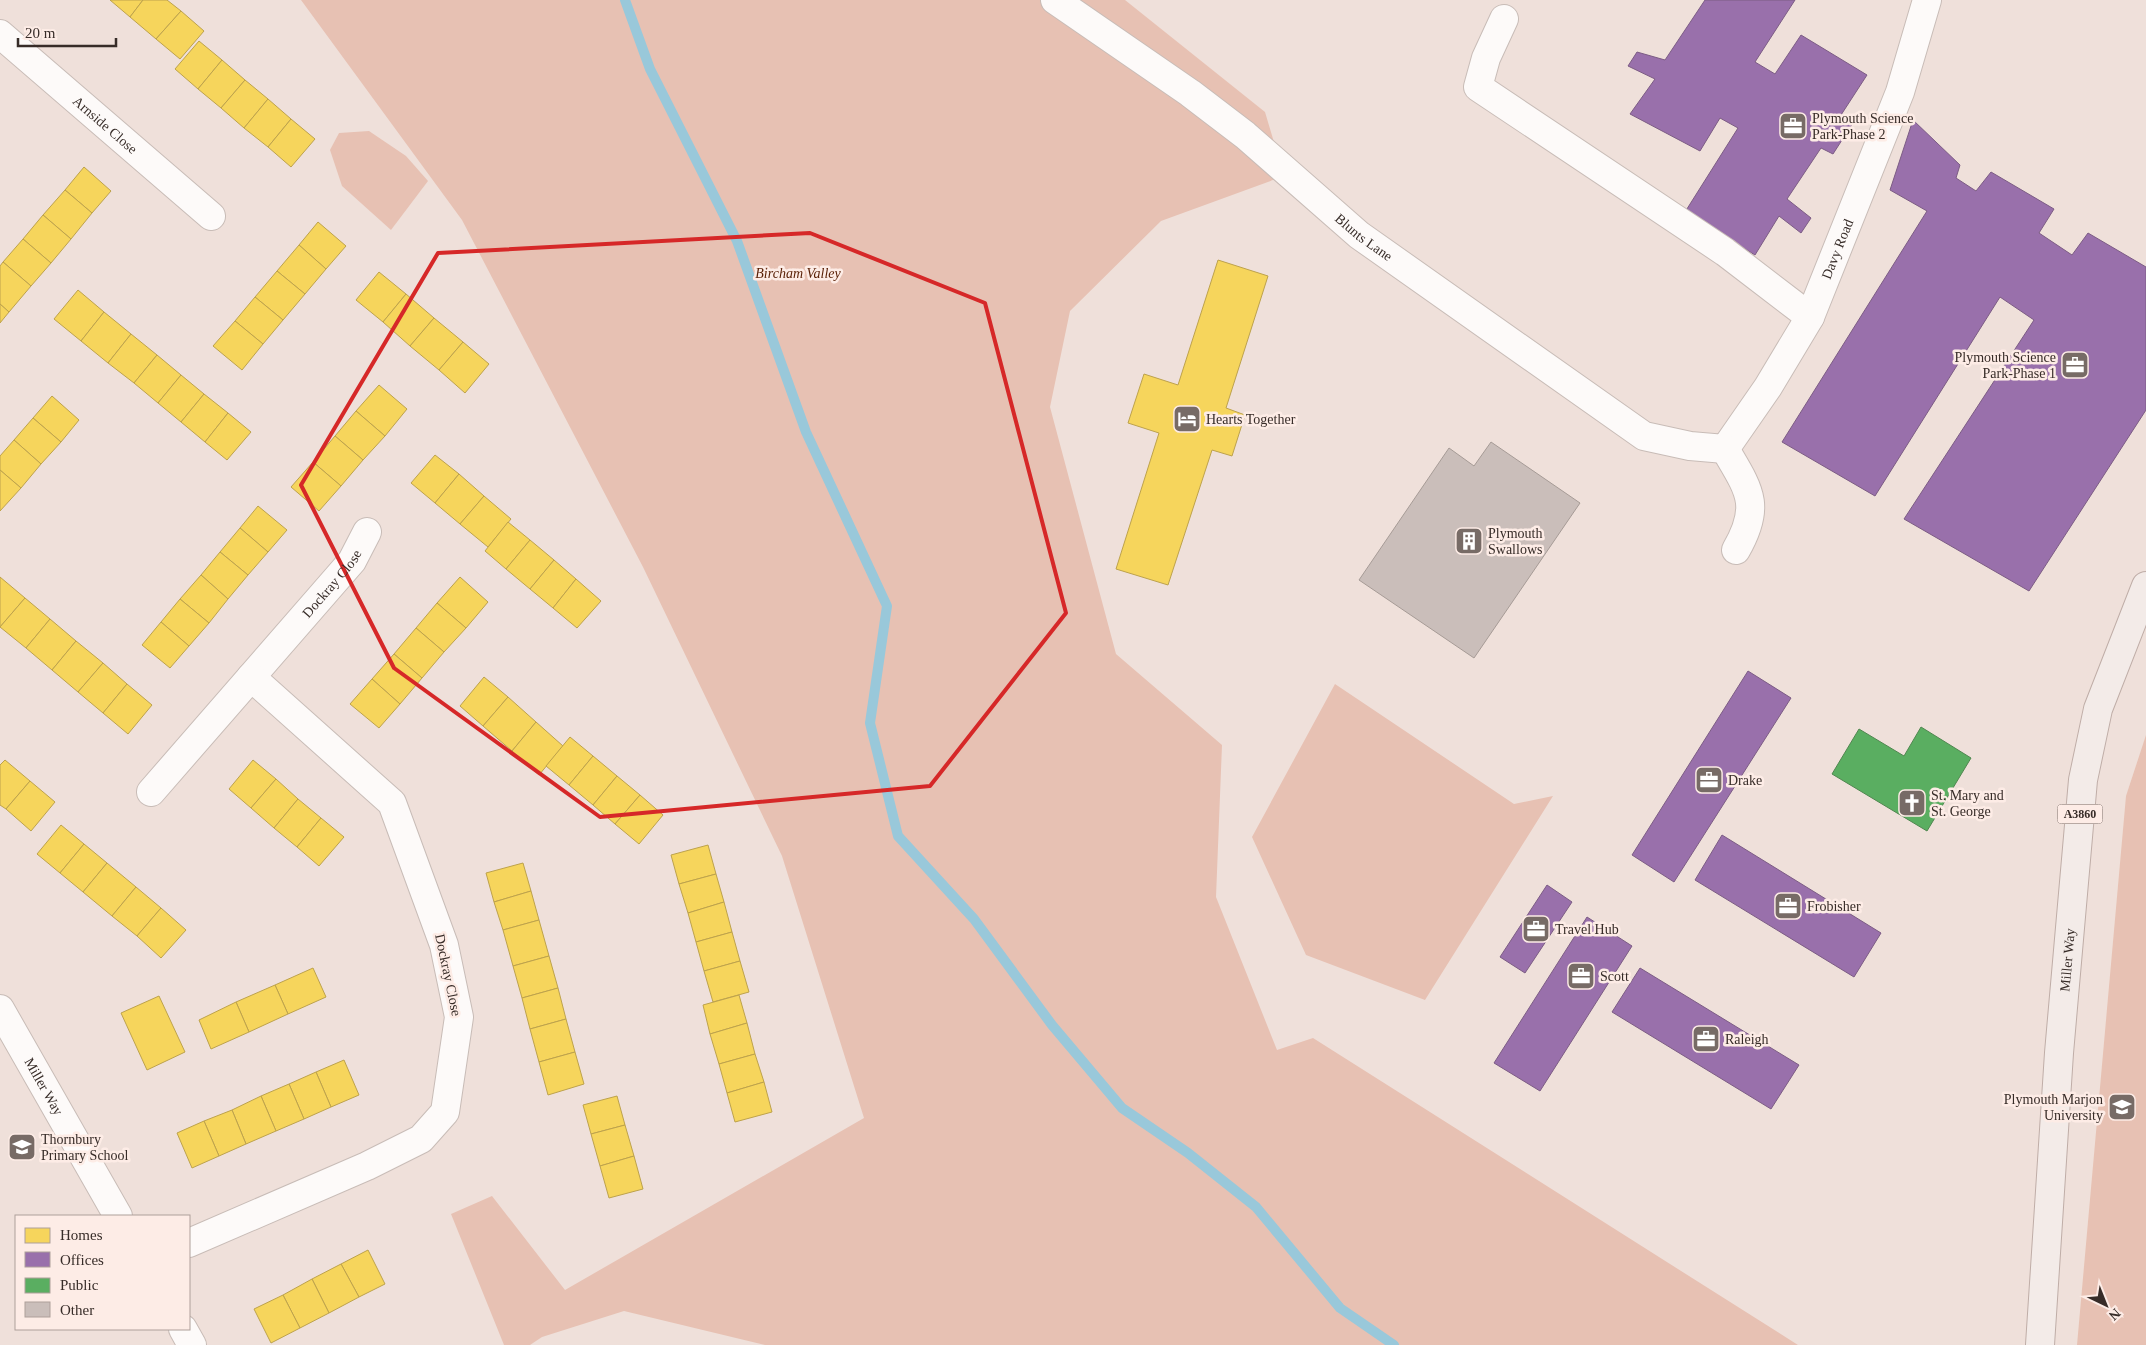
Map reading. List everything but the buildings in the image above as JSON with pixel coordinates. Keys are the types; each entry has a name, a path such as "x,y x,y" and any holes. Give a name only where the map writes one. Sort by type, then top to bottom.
{"main road":[{"name":"Miller Way","path":"2040,1345 2059,1053 2083,780 2098,709 2146,586"}],"street":[{"name":"Blunts Lane","path":"1055,0 1190,93 1245,135 1359,235 1644,436 1690,446 1725,450"},
{"name":"Davy Road","path":"1725,450 1768,388 1810,317 1900,92 1927,0"},
{"path":"1504,19 1486,58 1478,87 1725,252 1810,317"},
{"name":"Arnside Close","path":"0,34 211,216"},
{"path":"1725,450 1745,483 1752,503 1750,521 1736,550"},
{"name":"Dockray Close","path":"151,792 352,561 367,532"},
{"name":"Dockray Close","path":"190,1243 367,1166 421,1139 445,1112 459,1017 444,945 392,803 251,677"},
{"name":"Miller Way","path":"0,1009 117,1215"},
{"path":"184,1330 192,1345"}],"highlighted area":[{"path":"810,233 985,303 1066,613 930,786 600,817 394,668 301,485 438,253"}],"green space":[{"name":"Bircham Valley","path":"301,0 1125,0 1265,112 1284,176 1161,221 1070,311 1050,407 1116,654 1222,745 1216,897 1277,1050 1313,1038 1798,1345 765,1345 624,1311 542,1337 530,1345 504,1345 451,1214 492,1196 565,1290 864,1118 782,856 643,567 462,220"},
{"path":"369,131 406,156 428,181 391,230 342,186 330,150 339,133"},
{"path":"1335,684 1514,804 1553,796 1425,1000 1306,955 1252,837"},
{"name":"Plymouth Marjon University","path":"2146,735 2146,1345 2077,1345 2126,796"}],"waterway":[{"path":"625,0 650,69 737,241 806,432 887,606 870,723 898,836 974,919 1052,1025 1122,1108 1188,1153 1256,1207 1340,1308 1394,1345"}],"place":[{"name":"Plymouth Science Park-Phase 2","path":"1793,126"},
{"name":"Plymouth Science Park-Phase 1","path":"2075,365"},
{"name":"Hearts Together","path":"1187,419"},
{"name":"Plymouth Swallows","path":"1469,541"},
{"name":"Drake","path":"1709,780"},
{"name":"St. Mary and St. George","path":"1912,803"},
{"name":"Frobisher","path":"1788,906"},
{"name":"Travel Hub","path":"1536,929"},
{"name":"Scott","path":"1581,976"},
{"name":"Raleigh","path":"1706,1039"},
{"name":"Plymouth Marjon University","path":"2122,1107"},
{"name":"Thornbury Primary School","path":"22,1147"}]}
